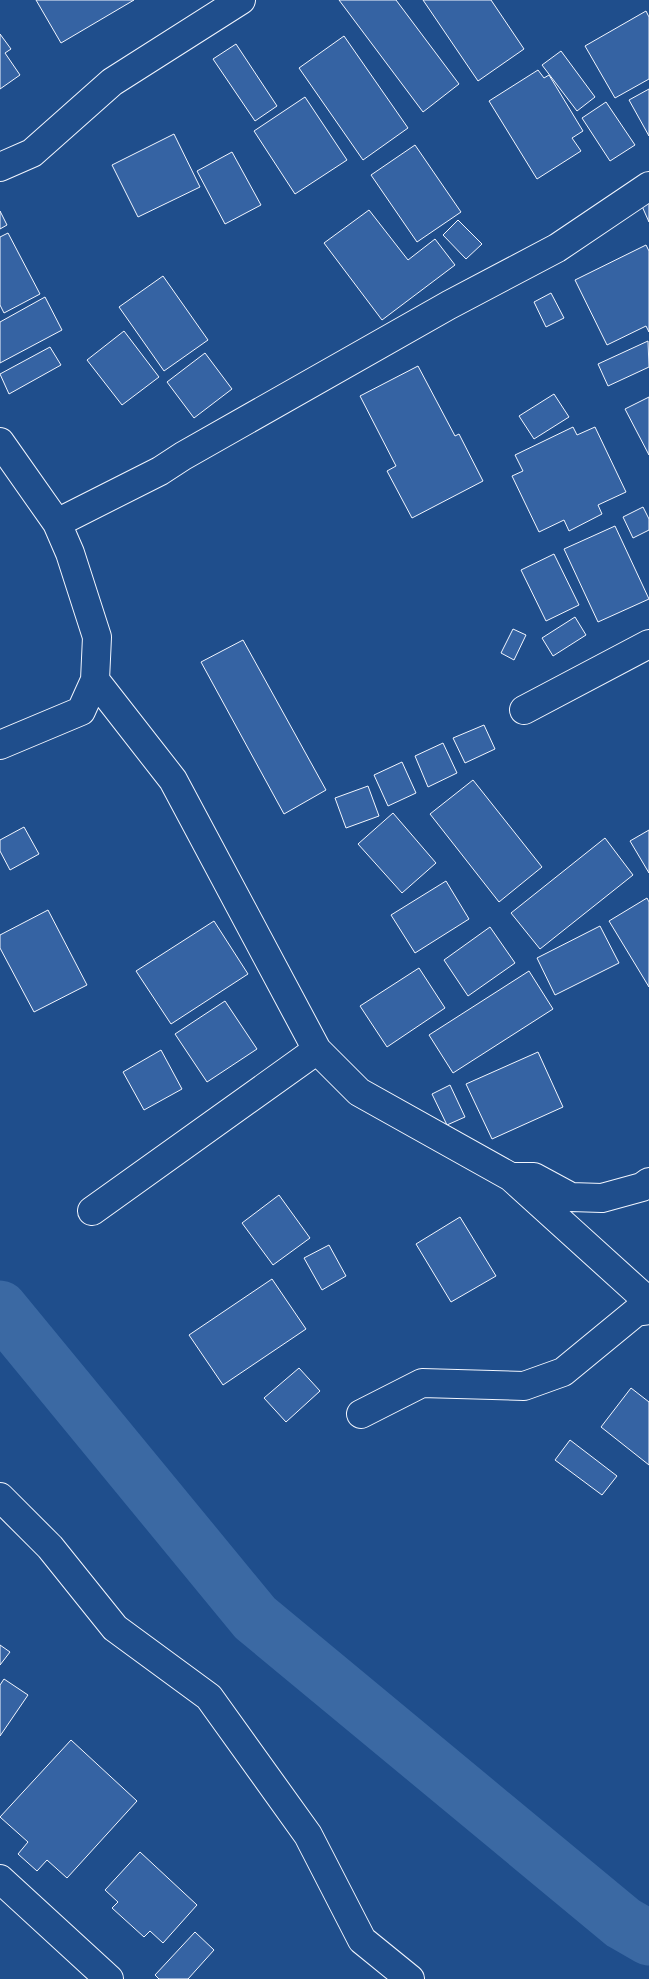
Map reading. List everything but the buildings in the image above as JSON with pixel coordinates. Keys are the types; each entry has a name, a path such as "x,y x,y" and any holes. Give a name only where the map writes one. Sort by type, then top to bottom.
{"street":[{"path":"0,166 32,153 112,82 241,0"},
{"path":"57,523 160,471 414,324 556,248 649,186"},
{"path":"0,442 57,523 70,553 97,637 95,680 81,711 0,745"},
{"path":"524,710 649,644"},
{"path":"95,680 173,780 317,1050 359,1092 511,1177 649,1302"},
{"path":"92,1211 317,1050"},
{"path":"511,1177 534,1177 571,1197 594,1198 602,1198 642,1186 649,1182"},
{"path":"361,1414 422,1383 524,1386 563,1372 636,1312 649,1310"},
{"path":"0,1497 50,1546 115,1628 209,1697 308,1835 362,1940 410,1979"},
{"path":"0,1879 109,1979"}],"waterway":[{"path":"0,1308 255,1618 623,1923 649,1938"}]}
